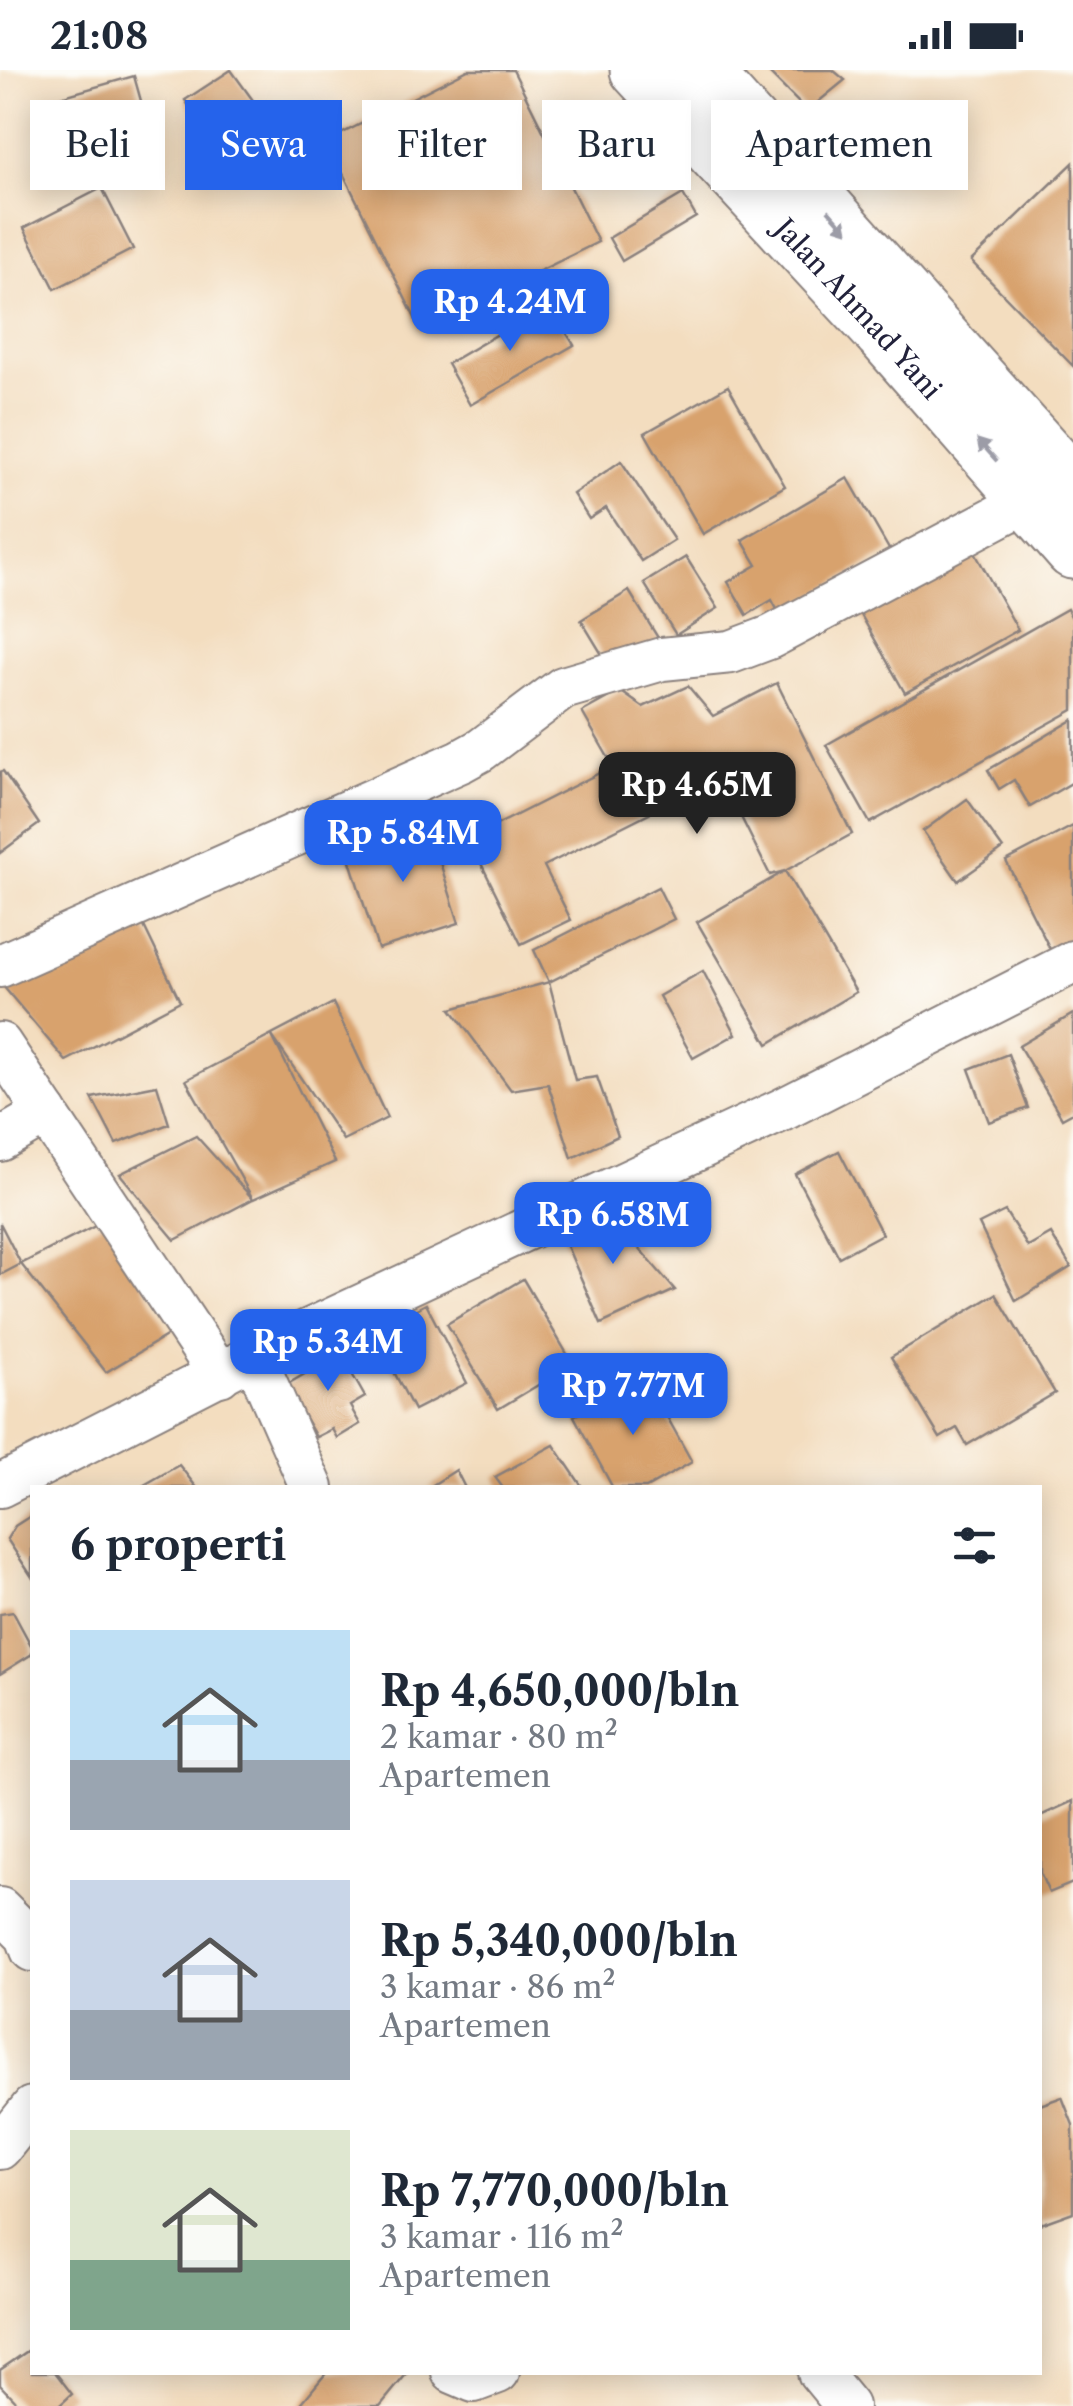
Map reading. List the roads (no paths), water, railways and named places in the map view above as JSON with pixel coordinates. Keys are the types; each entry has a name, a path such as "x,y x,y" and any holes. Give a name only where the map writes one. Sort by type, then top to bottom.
{"main road":[{"name":"Jalan Ahmad Yani","path":"638,70 882,333 1051,492 1073,551"},
{"path":"702,70 1051,492"}],"street":[{"path":"0,966 471,756 564,688 662,659 731,652 770,637 1051,492"},
{"path":"0,1486 258,1354 784,1109 1073,962"},
{"path":"0,1044 220,1375"},
{"path":"0,1140 46,1113"},
{"path":"258,1354 261,1372 311,1485"},
{"path":"0,1910 27,1936 30,1944"},
{"path":"0,2148 30,2110"},
{"path":"456,2375 474,2381 490,2375"},
{"path":"821,2375 847,2406"}]}
